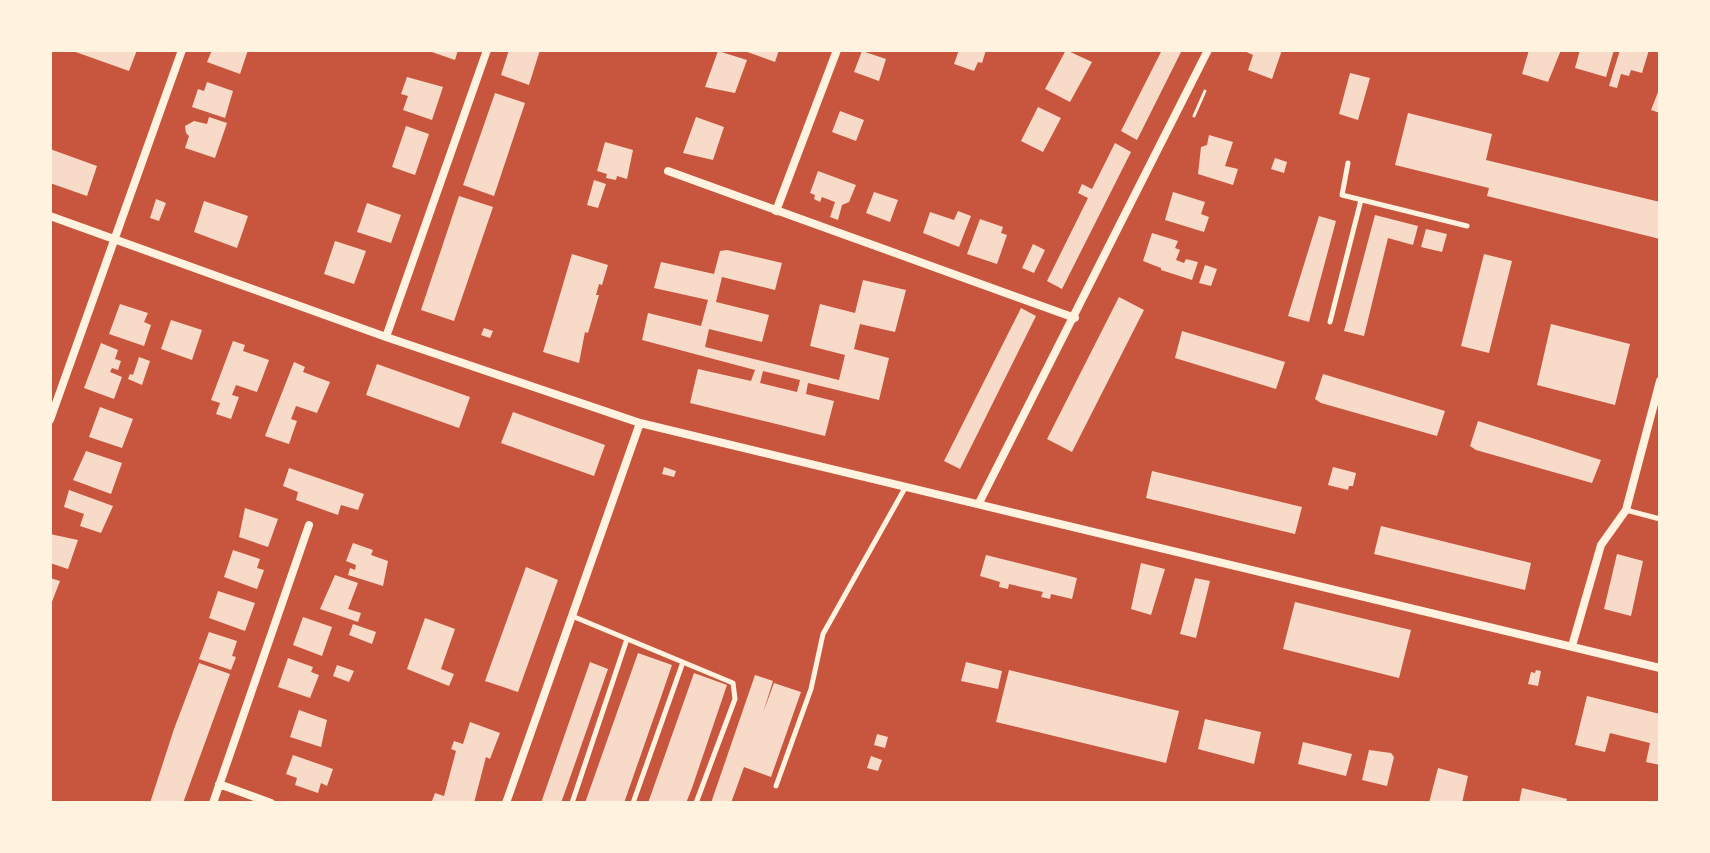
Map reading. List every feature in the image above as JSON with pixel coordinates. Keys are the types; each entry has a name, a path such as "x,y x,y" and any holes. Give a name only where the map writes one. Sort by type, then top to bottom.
{"street":[{"path":"50,420 182,50"},
{"path":"386,337 487,50"},
{"path":"776,211 837,50"},
{"path":"979,503 1208,50"},
{"path":"668,171 1075,318"},
{"path":"50,216 386,337 640,423 1660,668"},
{"path":"1572,646 1601,545 1626,510 1660,381"},
{"path":"506,803 640,423"},
{"path":"213,803 309,525"},
{"path":"219,784 271,803"}],"lane":[{"path":"1348,163 1342,195 1467,226"},
{"path":"1330,322 1361,200"},
{"path":"776,786 811,689 823,634 906,486"},
{"path":"1626,510 1660,519"},
{"path":"572,616 733,683 735,699 696,803"},
{"path":"572,803 627,639"},
{"path":"633,803 683,662"}],"path":[{"path":"1194,116 1205,91"}],"building":[{"path":"70,50 137,50 129,71"},
{"path":"212,50 248,50 240,74 207,62"},
{"path":"426,50 458,50 455,60"},
{"path":"509,50 540,50 529,85 501,75"},
{"path":"742,50 779,50 775,62"},
{"path":"959,50 986,50 982,63 978,62 974,71 954,64"},
{"path":"1066,50 1092,62 1070,102 1045,89"},
{"path":"1162,50 1182,50 1137,140 1121,131"},
{"path":"1242,50 1282,50 1272,79 1248,70 1253,55"},
{"path":"1529,50 1561,50 1548,82 1522,74"},
{"path":"1580,50 1614,50 1606,77 1575,68"},
{"path":"1620,50 1649,50 1642,73 1631,70 1629,76 1621,74 1617,88 1609,86"},
{"path":"718,51 747,60 735,93 705,87"},
{"path":"862,51 886,59 879,81 854,72"},
{"path":"1350,73 1370,78 1358,120 1339,114"},
{"path":"407,77 443,87 432,120 403,110 408,96 401,94"},
{"path":"207,82 233,91 225,118 192,107 198,89 204,91"},
{"path":"1660,87 1660,113 1651,110"},
{"path":"495,93 525,103 494,196 463,185"},
{"path":"1038,107 1061,118 1043,152 1021,141"},
{"path":"840,111 864,120 856,141 832,132"},
{"path":"1408,113 1492,134 1486,160 1660,202 1660,239 1487,196 1489,188 1395,165"},
{"path":"209,117 227,123 215,158 185,148 189,136 185,126 194,121 207,124"},
{"path":"696,117 724,127 713,160 683,153"},
{"path":"406,126 429,134 415,175 392,167"},
{"path":"1209,135 1233,142 1225,166 1238,169 1233,185 1198,174 1201,147 1207,145"},
{"path":"605,142 633,150 627,179 617,176 616,180 606,178 607,174 597,171"},
{"path":"1115,143 1131,152 1062,289 1047,281 1088,198 1078,193 1082,184 1092,189"},
{"path":"50,149 97,166 87,196 50,183"},
{"path":"1275,158 1287,162 1284,173 1271,169"},
{"path":"818,171 856,185 849,202 842,205 838,220 830,217 835,202 822,197 820,202 810,193"},
{"path":"594,180 606,184 598,208 587,205"},
{"path":"874,192 898,200 890,222 866,213"},
{"path":"1173,192 1205,202 1201,214 1209,217 1204,232 1165,220"},
{"path":"459,196 493,207 454,321 421,310"},
{"path":"156,199 166,203 159,221 150,218"},
{"path":"204,201 248,216 237,248 194,232"},
{"path":"367,203 401,215 391,243 357,232"},
{"path":"958,211 971,216 959,247 923,233 930,212 954,220"},
{"path":"1375,215 1418,226 1413,245 1388,238 1364,336 1344,331"},
{"path":"1319,216 1336,221 1309,322 1288,316"},
{"path":"980,219 1003,227 1001,233 1007,235 997,264 967,254"},
{"path":"1426,229 1447,234 1442,252 1421,247"},
{"path":"1152,233 1178,241 1175,248 1180,250 1176,260 1198,262 1192,280 1143,261"},
{"path":"335,241 366,251 354,284 324,274"},
{"path":"1033,244 1045,250 1034,273 1022,268"},
{"path":"720,251 782,263 775,290 722,277 716,302 769,315 762,342 709,329 705,347 839,380 845,355 810,346 820,304 855,313 863,280 906,290 895,332 860,324 854,349 889,358 879,400 808,383 806,394 834,401 825,436 690,403 698,369 751,381 755,370 642,340 648,313 701,326 708,300 654,288 661,262 714,274","holes":["763,371 800,380 797,392 760,383"]},
{"path":"572,254 608,265 602,285 599,284 596,295 599,295 588,333 585,332 579,363 543,352"},
{"path":"1484,254 1512,261 1489,353 1461,346"},
{"path":"1205,265 1217,269 1211,286 1199,283"},
{"path":"1119,297 1144,310 1072,452 1047,439"},
{"path":"120,304 148,313 144,322 151,325 144,346 109,334"},
{"path":"1021,308 1036,316 960,469 944,461"},
{"path":"171,320 202,330 192,360 161,349"},
{"path":"1551,324 1630,344 1615,405 1537,385"},
{"path":"484,328 493,331 490,338 481,335"},
{"path":"1182,331 1285,362 1276,389 1175,358"},
{"path":"233,341 245,345 243,351 269,360 257,392 236,385 232,395 239,397 231,419 216,414 220,403 211,400"},
{"path":"101,343 118,350 115,359 121,361 118,370 112,368 110,372 122,377 114,399 84,388"},
{"path":"139,357 150,361 142,385 128,379 130,374 133,375"},
{"path":"294,362 305,367 303,372 330,382 317,413 296,406 291,419 297,421 289,444 265,436"},
{"path":"377,364 470,397 459,428 366,395"},
{"path":"1323,374 1445,411 1437,436 1321,403 1315,399"},
{"path":"100,407 133,419 122,448 89,437"},
{"path":"513,412 605,445 594,476 501,443"},
{"path":"1478,421 1601,460 1592,483 1476,450 1470,446"},
{"path":"86,451 122,463 111,494 73,480"},
{"path":"664,467 676,471 674,477 662,474"},
{"path":"1333,467 1356,473 1353,486 1349,486 1348,490 1328,485"},
{"path":"289,468 364,494 358,510 341,505 338,515 296,500 298,492 283,486"},
{"path":"1152,471 1302,507 1295,534 1146,498"},
{"path":"69,490 113,506 101,533 80,526 84,514 64,507"},
{"path":"245,508 278,519 268,547 239,537"},
{"path":"1381,526 1531,563 1525,590 1374,554"},
{"path":"50,534 78,540 68,569 50,563"},
{"path":"353,543 373,550 371,555 388,561 383,586 348,575 350,568 355,570 356,565 346,561"},
{"path":"233,550 260,559 257,568 264,570 257,589 224,577"},
{"path":"1617,554 1643,561 1631,616 1604,609"},
{"path":"986,555 1077,578 1072,599 1051,594 1050,599 1041,597 1043,592 1009,584 1008,589 999,587 1000,582 980,576"},
{"path":"1141,563 1165,569 1151,615 1131,609"},
{"path":"526,567 558,580 518,692 485,681"},
{"path":"335,575 358,583 348,609 361,613 358,622 320,609"},
{"path":"50,578 60,581 50,607"},
{"path":"1195,578 1210,581 1196,638 1180,634"},
{"path":"218,591 255,603 245,631 209,618"},
{"path":"1295,602 1411,630 1399,678 1283,649"},
{"path":"303,617 332,627 322,656 293,645"},
{"path":"425,618 455,629 441,669 454,674 449,686 407,669"},
{"path":"353,624 376,632 372,644 349,635"},
{"path":"209,632 237,641 231,670 199,659"},
{"path":"638,653 672,665 624,803 585,803"},
{"path":"288,658 313,667 311,672 319,675 310,698 278,687"},
{"path":"590,662 608,669 561,803 541,803"},
{"path":"966,662 1002,671 998,689 961,681"},
{"path":"199,663 230,674 183,803 150,803 174,729"},
{"path":"337,665 354,671 349,682 333,676"},
{"path":"1009,670 1179,711 1166,763 996,722"},
{"path":"1536,670 1541,671 1538,686 1528,684 1531,672 1535,673"},
{"path":"694,673 727,685 692,788 686,803 648,803"},
{"path":"755,675 773,681 763,713 774,683 801,692 771,777 744,767 731,803 711,803"},
{"path":"1587,696 1660,714 1660,765 1646,762 1650,743 1610,733 1605,752 1575,745"},
{"path":"299,710 327,720 321,747 290,737"},
{"path":"1205,719 1261,732 1254,764 1198,749"},
{"path":"470,722 500,733 490,759 486,757 474,803 432,801 435,793 444,796 456,751 451,749 454,741 463,744"},
{"path":"877,734 888,737 885,748 874,745"},
{"path":"1303,742 1352,754 1346,776 1298,764"},
{"path":"1369,750 1391,753 1394,757 1387,786 1362,780"},
{"path":"293,755 333,769 327,786 321,783 318,793 295,785 297,778 286,774"},
{"path":"871,756 882,760 878,771 867,768"},
{"path":"1438,768 1468,776 1462,803 1429,803"},
{"path":"1522,788 1567,799 1566,803 1519,803"}]}
